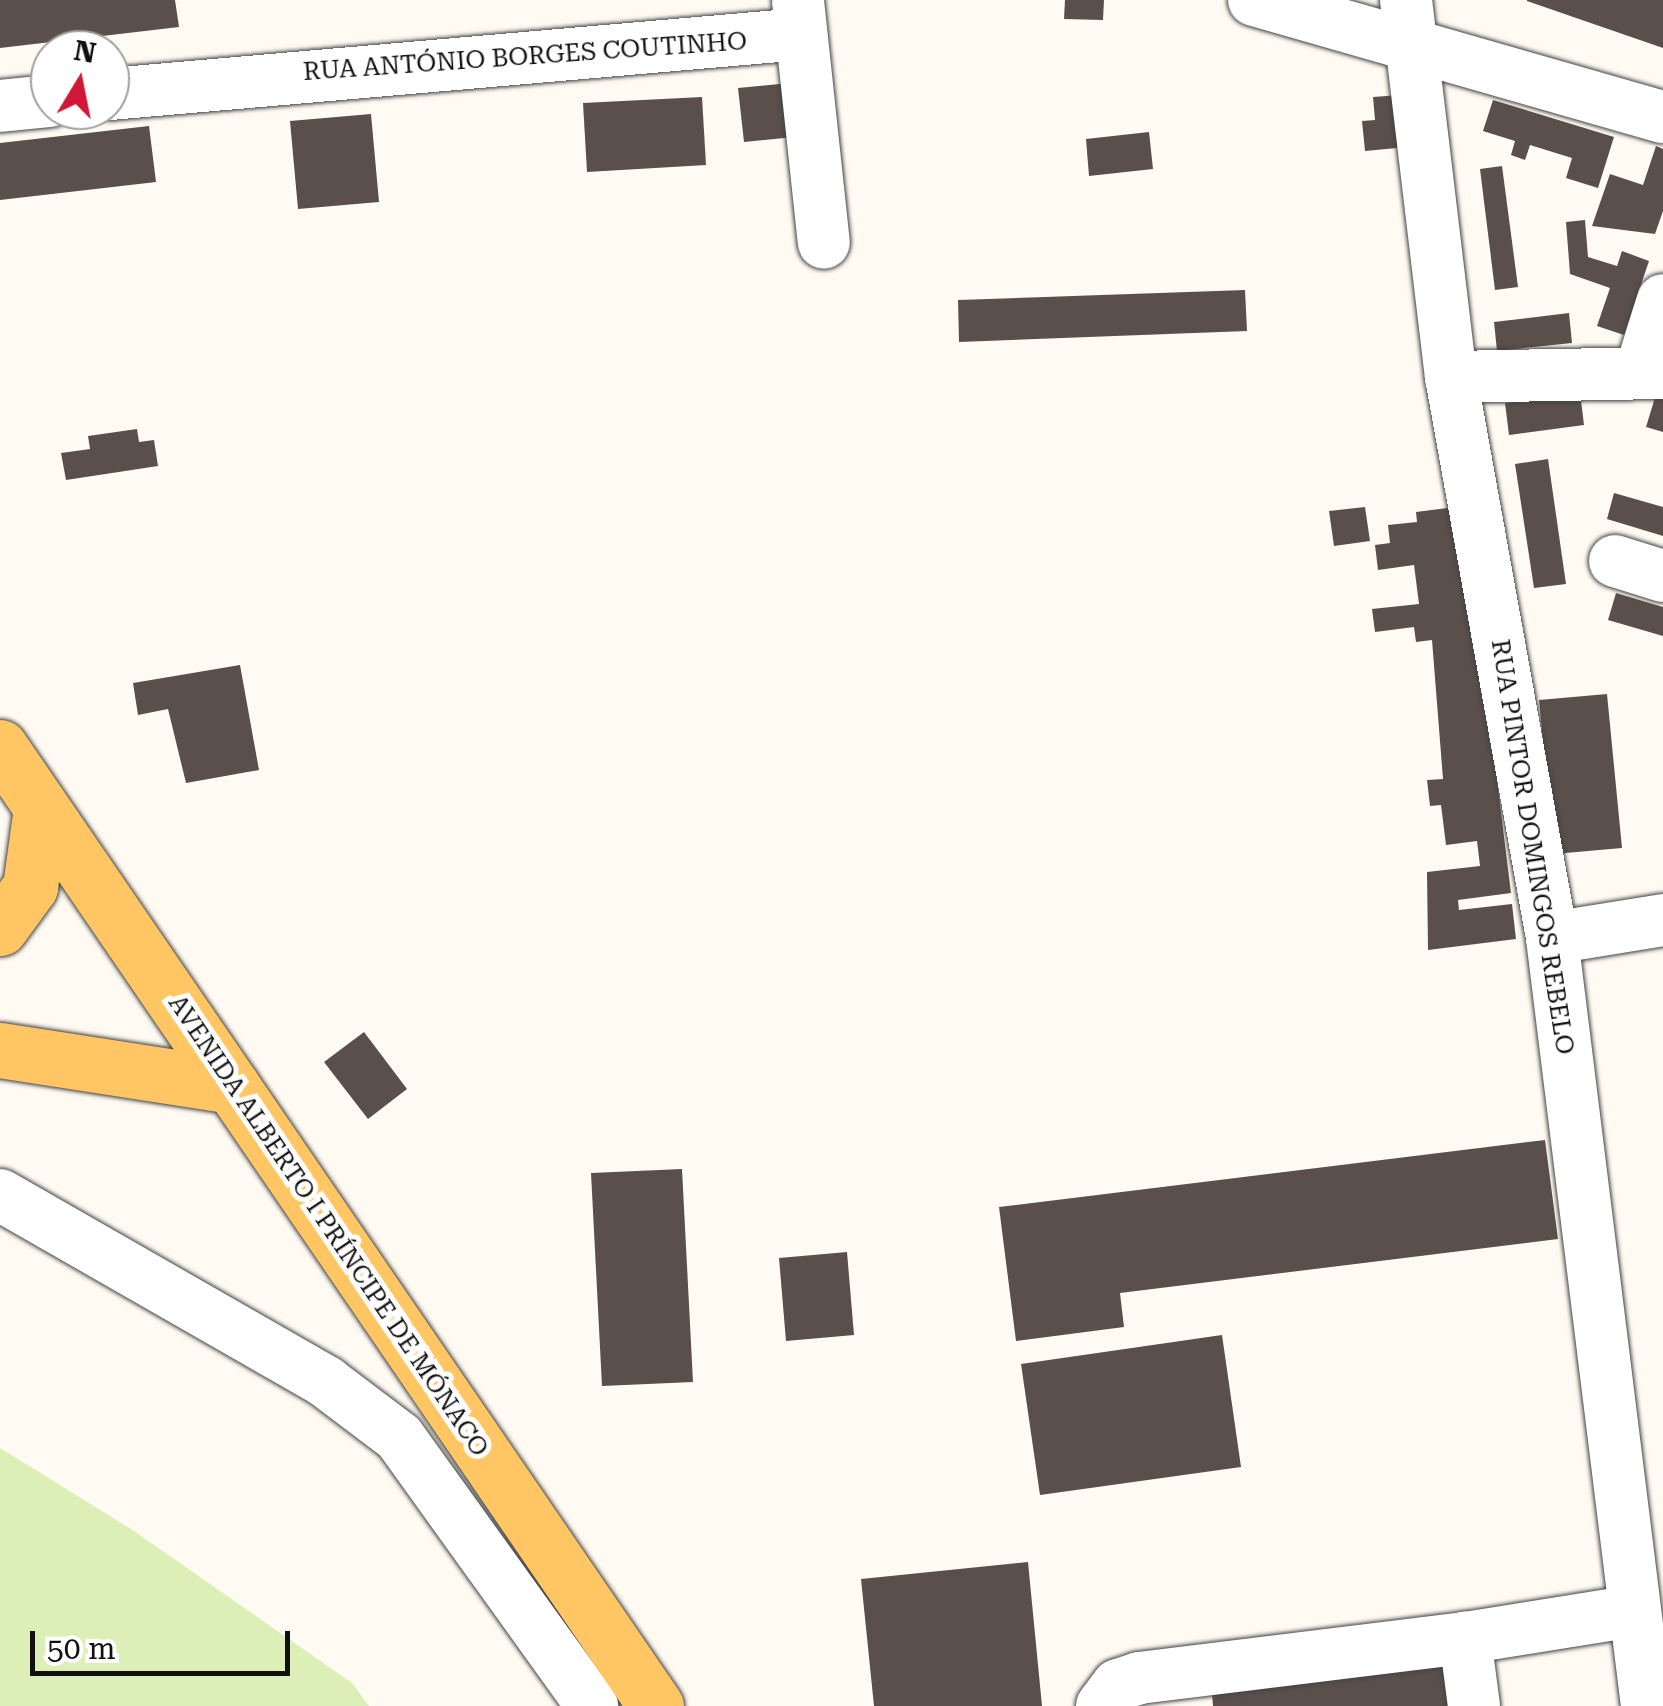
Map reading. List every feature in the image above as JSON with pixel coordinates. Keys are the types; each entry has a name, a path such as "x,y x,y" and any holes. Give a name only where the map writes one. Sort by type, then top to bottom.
{"main road":[{"name":"AVENIDA ALBERTO I PRÍNCIPE DE MÓNACO","path":"0,747 656,1706"},
{"path":"0,928 30,887 41,808"},
{"path":"0,1050 232,1086"}],"street":[{"path":"1254,0 1410,25 1663,117"},
{"path":"799,17 824,243"},
{"name":"RUA ANTÓNIO BORGES COUTINHO","path":"130,92 799,17"},
{"name":"RUA PINTOR DOMINGOS REBELO","path":"1410,25 1451,377 1552,938 1642,1509 1634,1612 1647,1706"},
{"path":"0,106 30,102"},
{"path":"1451,377 1652,370 1663,300"},
{"path":"1552,938 1663,920"},
{"path":"0,1195 326,1382 400,1437 592,1706"},
{"path":"1102,1706 1138,1678 1464,1638 1634,1612"},
{"path":"1464,1638 1474,1706"}],"green space":[{"path":"0,1448 131,1529 352,1683 369,1706 0,1706"}],"building":[{"path":"0,0 175,0 179,27 130,33 30,30 30,44 0,48"},
{"path":"1065,0 1104,0 1103,20 1064,19"},
{"path":"1663,0 1663,48 1527,1"},
{"path":"799,82 804,136 744,142 738,88"},
{"path":"1414,94 1418,146 1365,151 1362,121 1375,120 1373,97"},
{"path":"702,97 706,165 587,172 583,103"},
{"path":"1493,100 1614,137 1598,188 1566,178 1572,158 1530,145 1525,160 1511,155 1515,141 1483,131"},
{"path":"371,114 379,202 298,209 290,121"},
{"path":"149,126 156,182 0,200 0,143"},
{"path":"1149,132 1153,169 1089,176 1086,139"},
{"path":"1656,146 1663,149 1663,211 1655,234 1592,226 1610,174 1643,185"},
{"path":"1502,166 1518,287 1495,290 1480,169"},
{"path":"1585,220 1588,257 1617,266 1622,251 1649,261 1624,335 1597,326 1610,288 1570,274 1566,222"},
{"path":"1245,290 1247,331 959,342 958,300"},
{"path":"1569,313 1572,343 1497,351 1494,322"},
{"path":"1657,391 1663,393 1663,432 1646,427"},
{"path":"1580,392 1584,425 1509,435 1505,403"},
{"path":"137,429 139,442 154,440 158,466 66,480 61,453 90,449 88,436"},
{"path":"1548,459 1566,584 1534,588 1515,464"},
{"path":"1614,493 1663,507 1663,536 1607,519"},
{"path":"1463,506 1511,893 1458,900 1459,910 1512,904 1516,939 1428,950 1427,872 1480,866 1477,841 1446,845 1441,805 1430,806 1427,780 1443,779 1432,640 1416,642 1414,627 1375,632 1372,609 1419,604 1414,565 1378,570 1375,545 1390,543 1388,525 1417,522 1416,512"},
{"path":"1365,507 1370,541 1334,546 1329,511"},
{"path":"1616,593 1663,607 1663,636 1608,620"},
{"path":"240,665 259,770 186,783 168,709 138,715 133,683"},
{"path":"1607,694 1622,848 1554,854 1539,700"},
{"path":"364,1032 407,1089 368,1119 324,1062"},
{"path":"1545,1140 1558,1239 1120,1293 1124,1327 1016,1341 999,1207"},
{"path":"682,1169 693,1382 602,1386 591,1173"},
{"path":"847,1252 854,1335 786,1341 779,1258"},
{"path":"1222,1335 1241,1467 1040,1495 1021,1364"},
{"path":"1028,1562 1042,1706 874,1706 861,1579"},
{"path":"1456,1654 1463,1706 1213,1706 1211,1681"}]}
